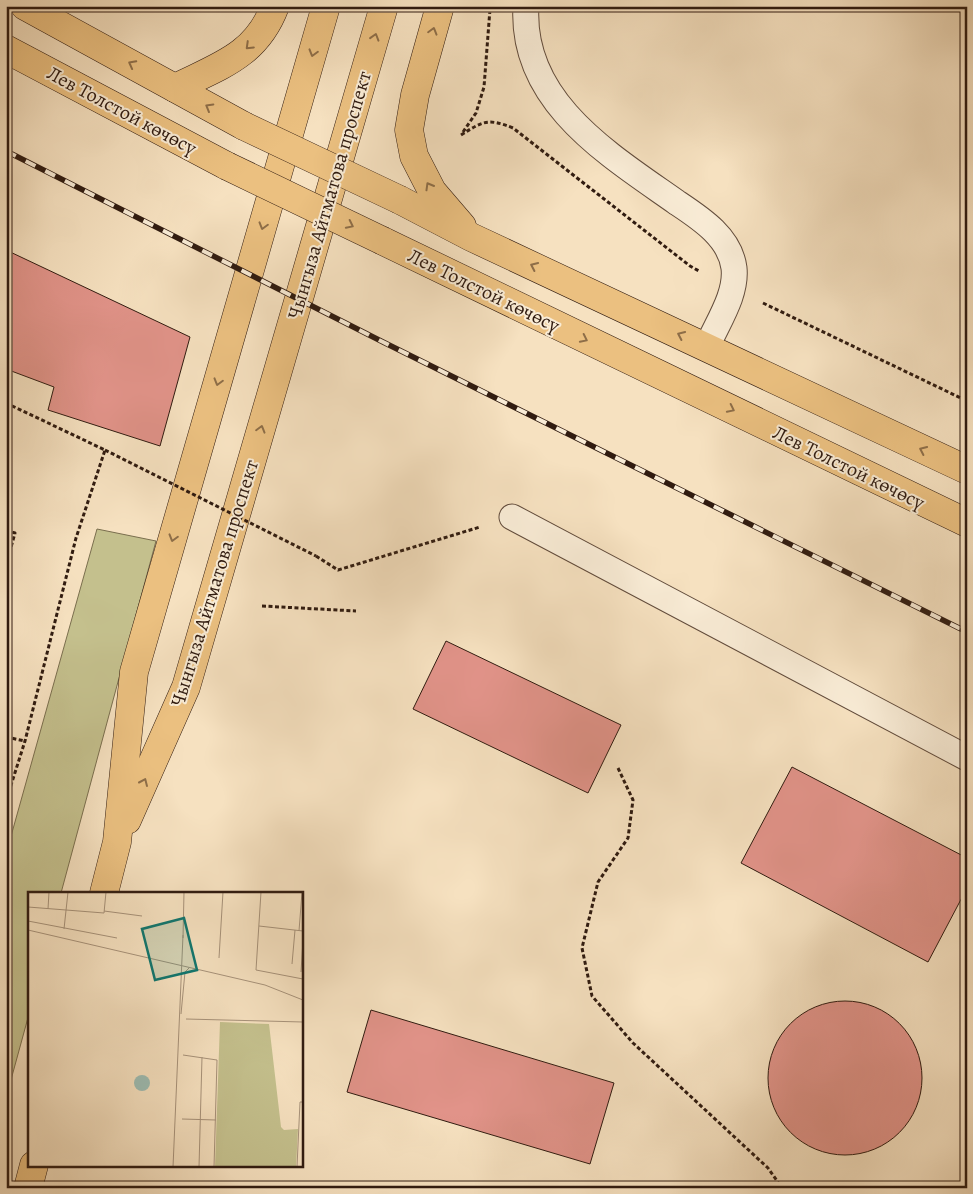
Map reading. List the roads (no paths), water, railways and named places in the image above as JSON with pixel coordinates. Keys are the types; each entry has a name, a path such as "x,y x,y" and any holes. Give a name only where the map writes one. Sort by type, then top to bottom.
{"main road":[{"path":"25,6 244,126 400,200 472,237 967,470"},
{"path":"175,88 229,62 247,49 267,27 275,6"},
{"path":"104,892 117,842 134,672 326,6"},
{"name":"Чынгыза Айтматова проспект","path":"117,842 186,686 384,6"},
{"path":"440,6 415,95 409,130 414,156 432,191 472,237"},
{"name":"Лев Толстой көчөсү","path":"6,49 228,166 967,524"},
{"path":"28,1188 34,1166"}],"lane":[{"path":"526,6 525,23 529,50 553,98 575,126 609,155 704,222 725,243 734,268 733,288 707,347"},
{"path":"512,517 967,758"}],"railway":[{"path":"6,151 383,342 967,632"}]}
